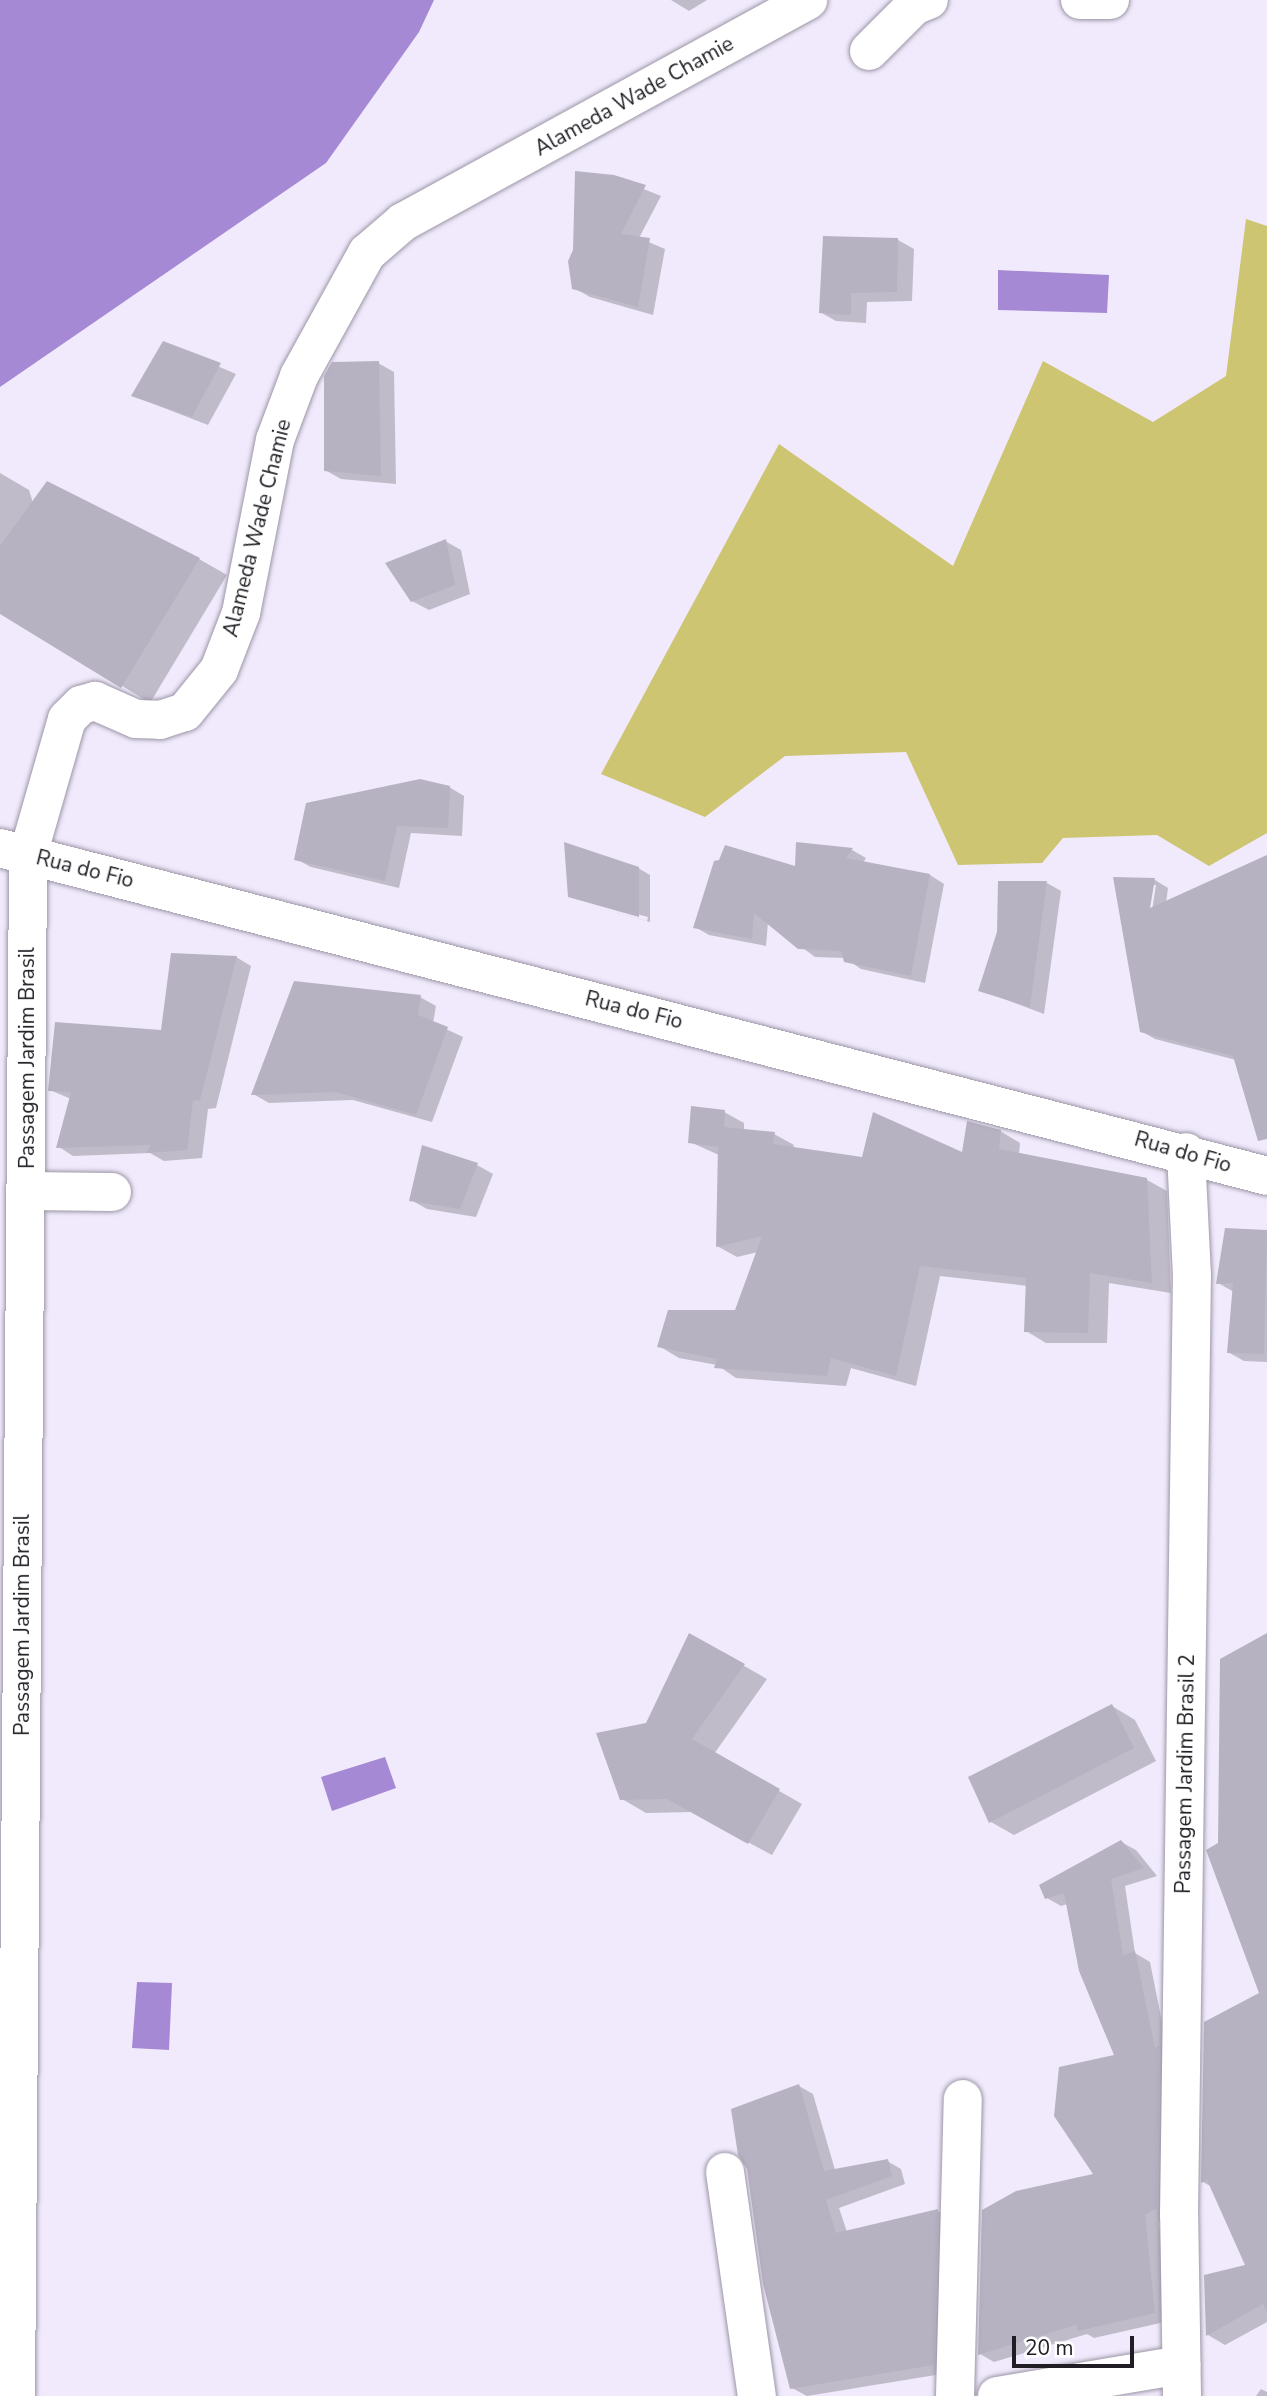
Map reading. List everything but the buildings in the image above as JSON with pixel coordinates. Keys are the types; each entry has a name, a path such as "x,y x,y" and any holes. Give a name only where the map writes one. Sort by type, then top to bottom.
{"street":[{"name":"Alameda Wade Chamie","path":"14,851 67,719 81,705 95,701 136,719 160,720 185,712 219,670 241,613 275,440 299,376 367,253 403,222 808,0"},
{"path":"869,51 914,6 929,0"},
{"path":"1080,0 1110,0"},
{"name":"Rua do Fio","path":"14,851 1186,1152 1267,1176"},
{"name":"Passagem Jardim Brasil","path":"14,851 26,1191 16,2396"},
{"name":"Passagem Jardim Brasil 2","path":"1181,2381 1179,2215 1192,1276 1186,1152"},
{"path":"26,1191 112,1192"},
{"path":"955,2396 963,2099"},
{"path":"725,2172 757,2396"},
{"path":"997,2396 1181,2381"}],"shaded area":[{"path":"0,0 434,0 419,32 326,163 0,387"},
{"path":"1246,219 1267,226 1267,833 1209,866 1157,835 1063,838 1042,863 958,865 906,752 785,756 705,817 601,774 779,444 953,566 1043,361 1153,422 1226,376"},
{"path":"998,270 1109,275 1107,313 998,310"},
{"path":"385,1757 396,1788 332,1811 321,1777"},
{"path":"137,1982 172,1983 169,2050 132,2048"}]}
